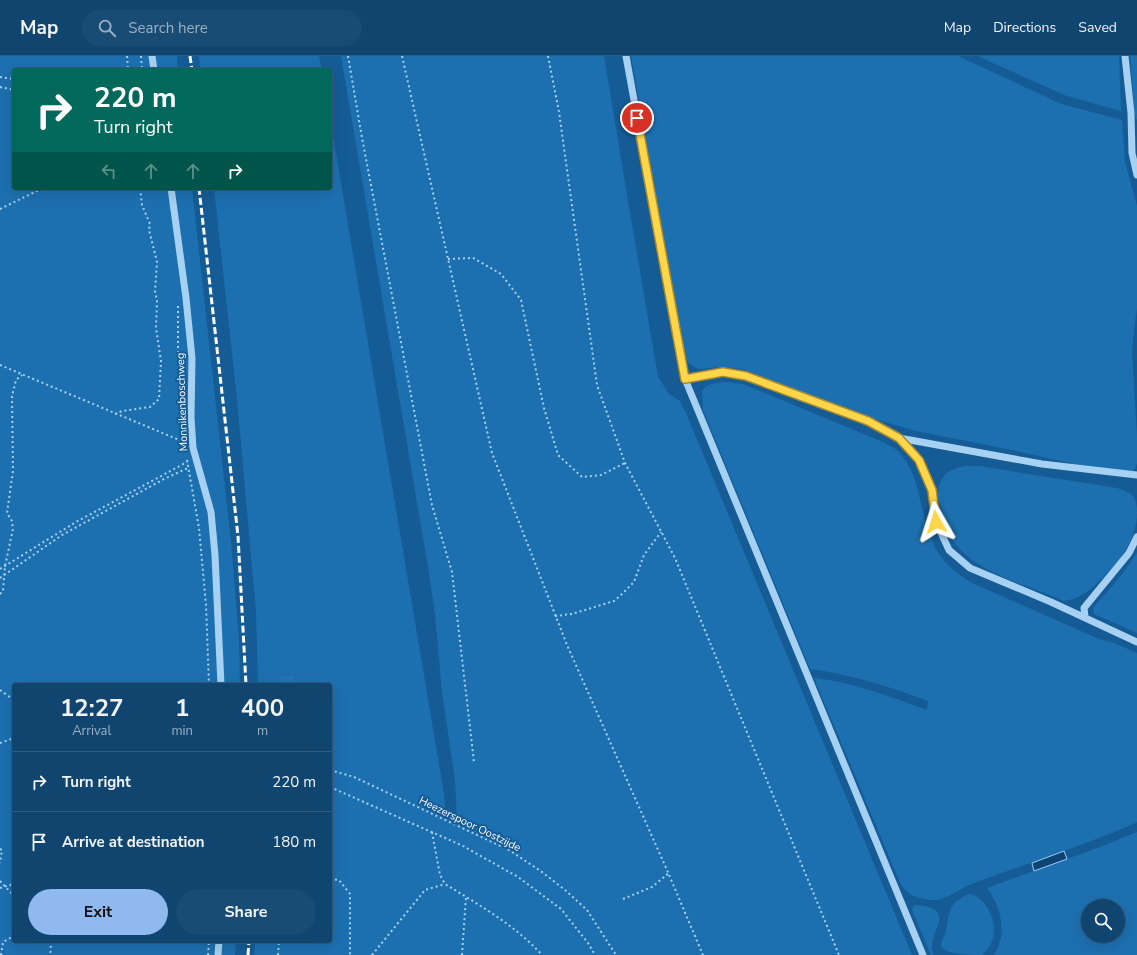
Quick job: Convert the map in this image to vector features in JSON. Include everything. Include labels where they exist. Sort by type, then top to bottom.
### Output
[{"type":"street","points":[[152,56],[154,68]]},
{"type":"street","points":[[626,56],[685,379],[923,955]]},
{"type":"street","points":[[1125,56],[1134,128],[1132,153],[1137,175]]},
{"type":"street","name":"Monnikenboschweg","points":[[170,190],[186,298],[192,358],[193,448],[212,512],[221,683]]},
{"type":"street","points":[[685,379],[723,372],[746,376],[868,421],[899,438],[1042,464],[1137,475]]},
{"type":"street","points":[[899,438],[919,460],[932,490],[936,522],[949,550],[970,568],[1051,602],[1137,642]]},
{"type":"street","points":[[1084,617],[1084,608],[1129,553],[1137,537]]},
{"type":"street","points":[[218,943],[218,955]]},
{"type":"path","points":[[127,56],[128,68]]},
{"type":"path","points":[[141,56],[142,68]]},
{"type":"path","points":[[348,56],[362,138],[432,505],[452,572],[474,762]]},
{"type":"path","points":[[402,56],[492,453],[570,652],[669,873],[703,955]]},
{"type":"path","points":[[548,56],[559,112],[597,385],[626,463],[675,558],[839,955]]},
{"type":"path","points":[[0,77],[12,79]]},
{"type":"path","points":[[0,87],[12,90]]},
{"type":"path","points":[[0,209],[39,190]]},
{"type":"path","points":[[115,414],[122,411],[150,407],[159,399],[161,361],[156,328],[156,262],[149,230],[150,224],[142,205],[140,190]]},
{"type":"path","points":[[448,259],[473,258],[501,274],[521,300],[544,408],[558,455],[582,478],[601,475],[626,463]]},
{"type":"path","points":[[0,365],[184,442]]},
{"type":"path","points":[[0,594],[3,591],[5,566],[13,529],[12,521],[7,513],[13,471],[12,396],[16,380],[22,375]]},
{"type":"path","points":[[0,569],[76,522],[187,462]]},
{"type":"path","points":[[0,578],[62,535],[164,479],[198,463]]},
{"type":"path","points":[[555,616],[572,614],[614,601],[634,582],[644,555],[662,532]]},
{"type":"path","points":[[0,690],[12,699]]},
{"type":"path","points":[[0,743],[12,739]]},
{"type":"path","name":"Heezerspoor Oostzijde","points":[[332,771],[354,777],[509,850],[542,872],[587,910],[616,955]]},
{"type":"path","points":[[332,788],[463,846],[518,877],[561,909],[588,943],[595,955]]},
{"type":"path","points":[[432,832],[440,874],[445,884],[504,921],[534,946],[542,955]]},
{"type":"path","points":[[0,849],[2,850],[0,863]]},
{"type":"path","points":[[623,898],[652,887],[669,873]]},
{"type":"path","points":[[332,879],[339,880],[350,894],[350,955]]},
{"type":"path","points":[[0,881],[12,894]]},
{"type":"path","points":[[0,888],[12,884]]},
{"type":"path","points":[[372,955],[425,890],[445,884]]},
{"type":"path","points":[[462,955],[466,897]]},
{"type":"path","points":[[1,955],[4,942],[12,937]]},
{"type":"path","points":[[50,943],[50,955]]},
{"type":"path","points":[[208,955],[210,943]]},
{"type":"path","points":[[278,955],[279,943]]},
{"type":"shaded area","points":[[0,56],[177,56],[178,68],[12,68],[12,190],[192,190],[231,542],[239,640],[240,683],[12,683],[12,943],[236,943],[235,955],[0,955]]},
{"type":"shaded area","points":[[199,56],[319,56],[322,68],[200,68]]},
{"type":"shaded area","points":[[341,56],[604,56],[658,377],[669,394],[680,401],[686,413],[912,955],[254,955],[255,943],[332,943],[332,683],[258,683],[256,611],[237,399],[214,190],[332,190],[332,130],[444,794],[446,816],[457,820],[455,780],[442,692],[435,615]]},
{"type":"shaded area","points":[[631,56],[958,56],[1061,104],[1122,120],[1125,162],[1137,206],[1137,308],[1132,353],[1137,435],[1137,463],[1135,469],[1131,472],[1111,472],[916,431],[861,415],[743,369],[720,367],[699,369],[689,363],[685,355]]},
{"type":"shaded area","points":[[978,56],[1119,56],[1121,111],[1064,95]]},
{"type":"shaded area","points":[[1130,56],[1137,56],[1137,120],[1135,117]]},
{"type":"shaded area","points":[[727,382],[743,384],[883,442],[897,450],[911,470],[919,493],[924,518],[935,548],[949,566],[974,584],[1099,639],[1114,643],[1137,653],[1137,822],[1064,851],[971,884],[941,899],[925,899],[907,892],[898,878],[814,678],[857,686],[927,710],[928,701],[870,682],[840,674],[810,669],[703,410],[702,391],[704,388],[713,384]]},
{"type":"shaded area","points":[[966,466],[979,466],[1117,488],[1125,491],[1133,496],[1137,507],[1134,532],[1122,556],[1110,571],[1080,596],[1064,601],[1017,583],[1000,576],[971,559],[958,547],[949,534],[938,499],[938,490],[942,480],[951,470]]},
{"type":"shaded area","points":[[1137,553],[1137,633],[1094,614],[1093,608],[1120,577]]},
{"type":"shaded area","points":[[1137,832],[1137,955],[994,955],[1001,938],[1002,930],[999,912],[992,895],[987,888]]},
{"type":"shaded area","points":[[1064,851],[1067,859],[1034,871],[1032,863]]},
{"type":"shaded area","points":[[970,894],[978,897],[983,902],[993,919],[993,938],[991,944],[982,955],[953,953],[941,946],[951,908],[958,900]]},
{"type":"shaded area","points":[[914,905],[929,907],[937,911],[939,917],[932,948],[934,955],[931,955],[912,910]]},
{"type":"building","points":[[281,676],[294,676],[294,683],[281,683]]},
{"type":"railway","points":[[190,56],[192,68]]},
{"type":"railway","points":[[199,190],[238,536],[246,683]]},
{"type":"railway","points":[[248,955],[249,943]]},
{"type":"route","points":[[637,118],[685,379],[723,372],[746,376],[868,421],[899,438],[919,460],[932,490],[936,522]]}]
